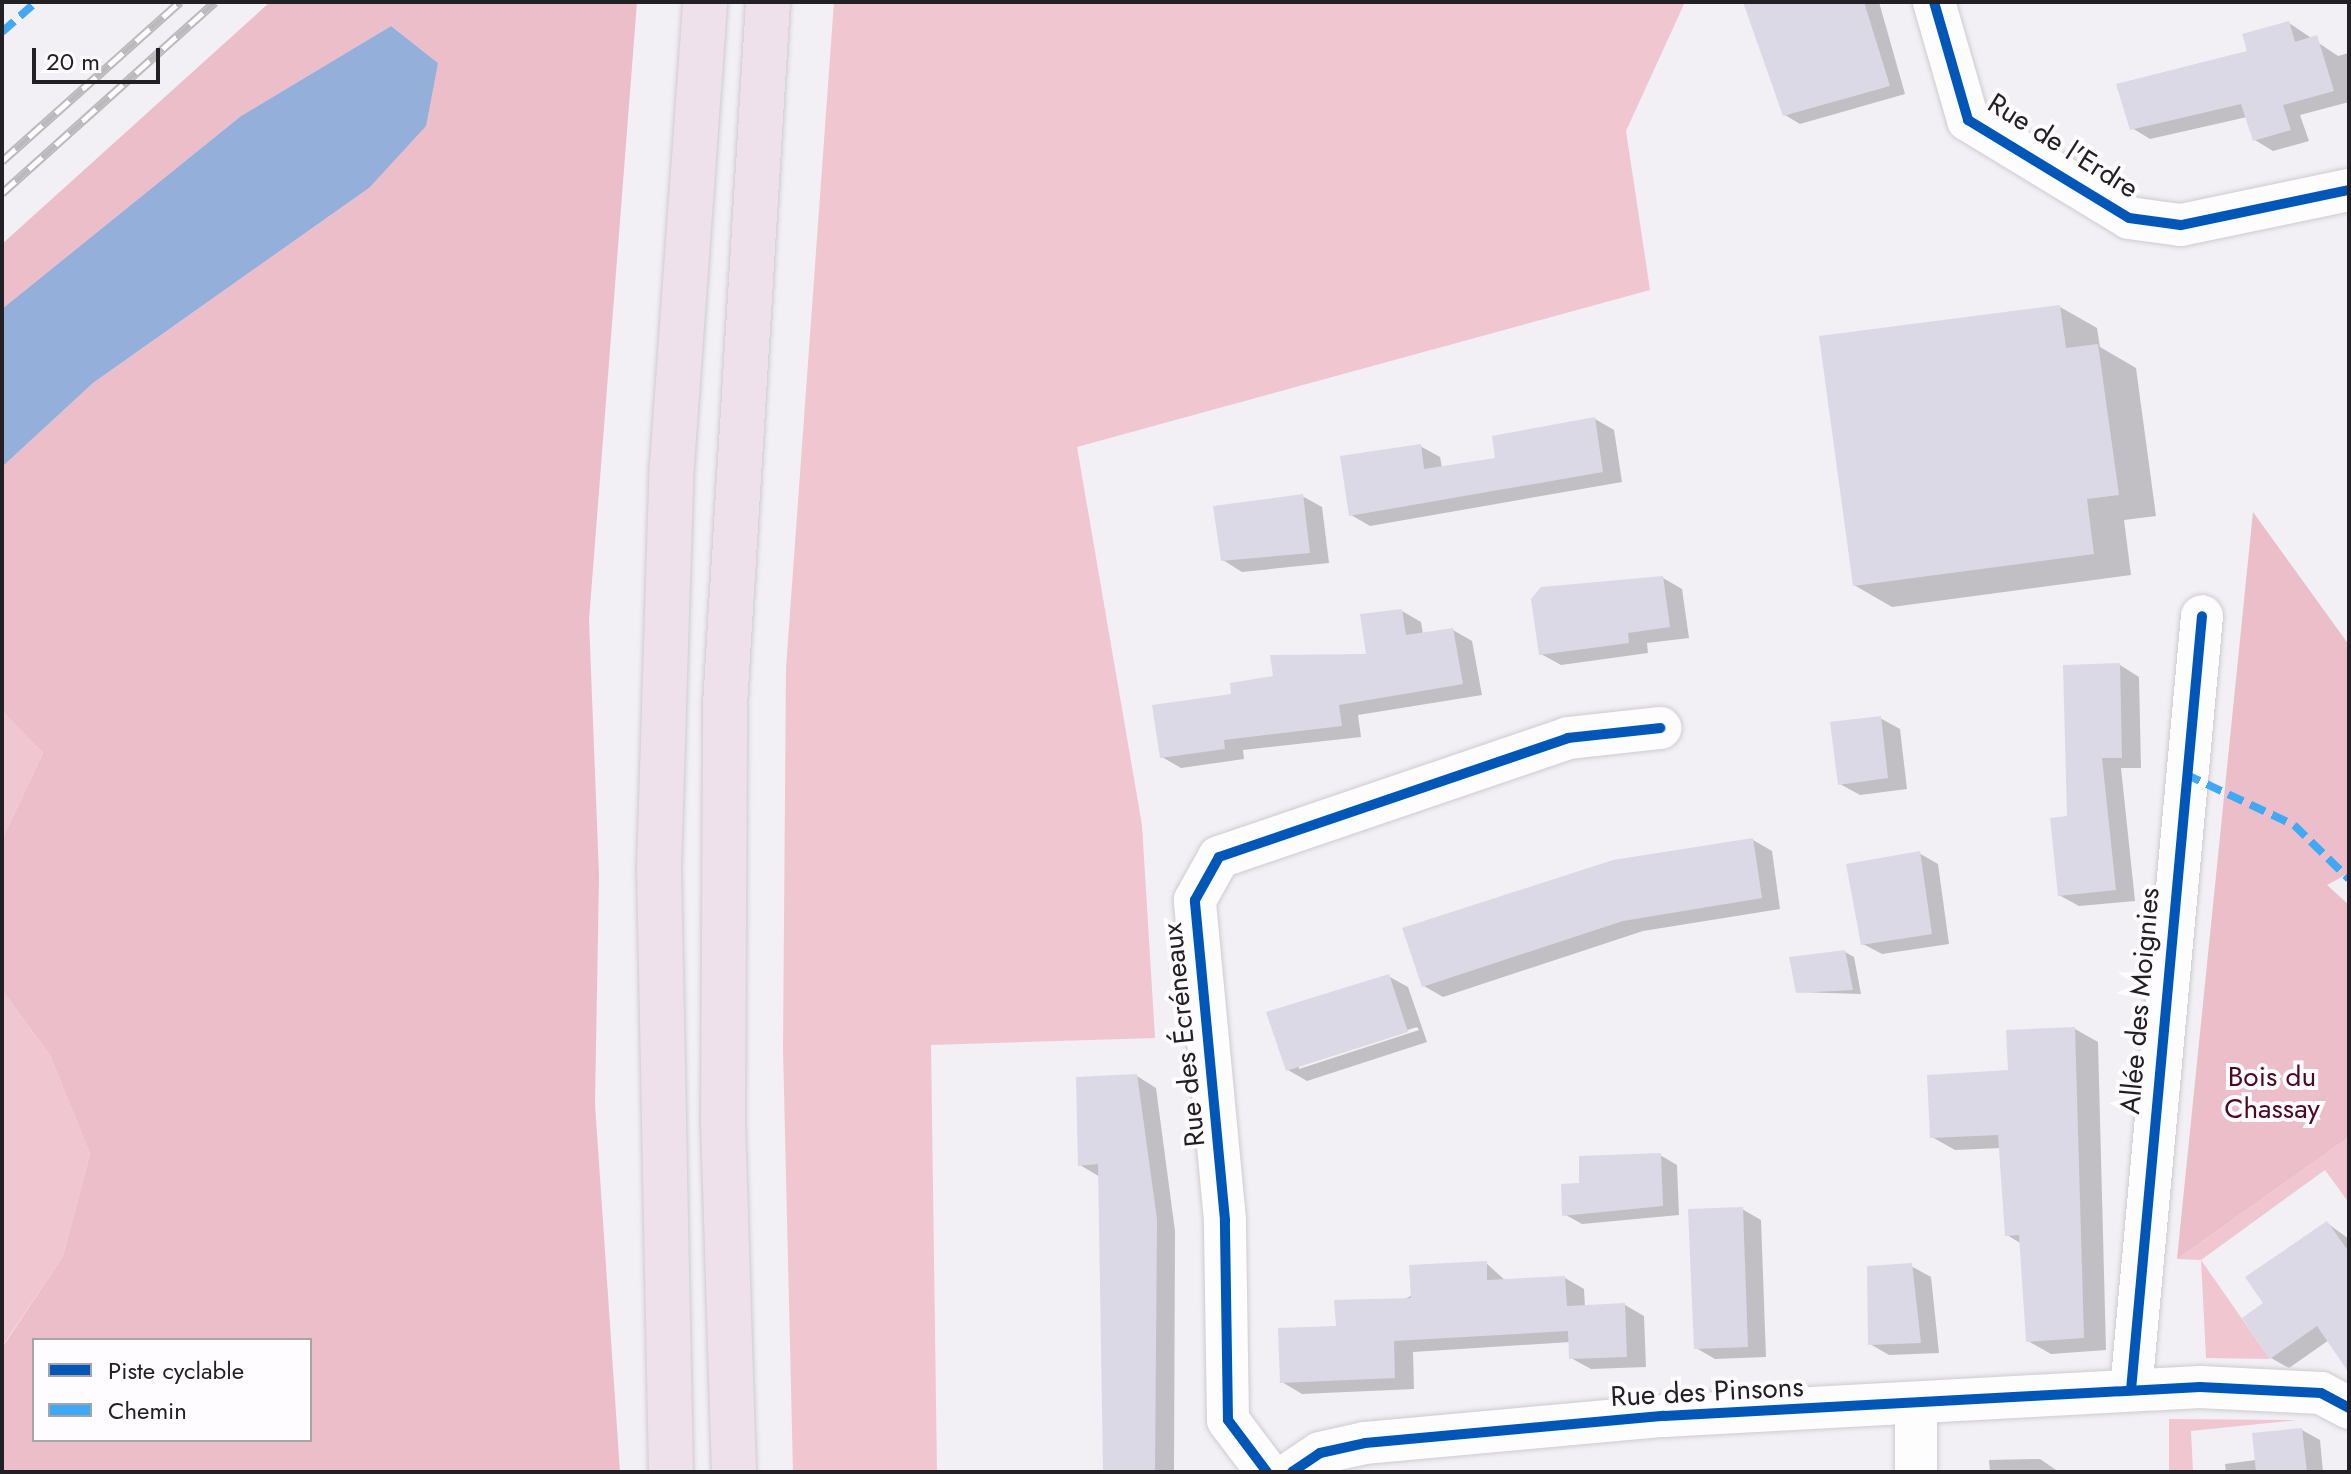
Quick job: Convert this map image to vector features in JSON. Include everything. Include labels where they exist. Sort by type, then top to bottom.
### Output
[{"type":"highway","points":[[671,1472],[660,853],[673,450],[705,2]]},
{"type":"highway","points":[[734,1472],[723,1105],[725,705],[768,2]]},
{"type":"street","name":"Rue de l'Erdre","points":[[1934,2],[1968,120],[2129,218],[2181,225],[2349,190]]},
{"type":"street","name":"Allée des Moignies","points":[[2131,1390],[2202,616]]},
{"type":"street","name":"Rue des Écréneaux","points":[[1267,1472],[1228,1420],[1225,1220],[1195,900],[1219,857],[1568,738],[1660,728]]},
{"type":"street","name":"Rue des Pinsons","points":[[1292,1472],[1320,1453],[1365,1443],[1664,1416],[1916,1406],[2131,1390],[2321,1393],[2349,1408]]},
{"type":"street","points":[[1916,1406],[1916,1472]]},
{"type":"shaded area","points":[[834,2],[1685,2],[1626,131],[1650,290],[1077,447],[1142,825],[1155,1038],[931,1045],[937,1472],[793,1472],[783,1049],[786,668]]},
{"type":"shaded area","points":[[2,711],[43,753],[2,840]]},
{"type":"shaded area","points":[[2,990],[50,1055],[90,1154],[63,1256],[2,1347]]},
{"type":"shaded area","points":[[2349,1137],[2349,1203],[2325,1170],[2201,1260],[2177,1259]]},
{"type":"shaded area","points":[[2201,1260],[2270,1359],[2206,1358]]},
{"type":"shaded area","points":[[2169,1419],[2297,1420],[2191,1431],[2193,1472],[2169,1472]]},
{"type":"green space","points":[[270,2],[637,2],[589,620],[599,875],[595,1104],[620,1472],[2,1472],[2,1348],[63,1256],[90,1154],[50,1055],[2,990],[2,840],[43,753],[2,711],[2,467],[93,383],[369,188],[438,63],[391,26],[241,116],[2,309],[2,244]]},
{"type":"green space","name":"Bois du Chassay","points":[[2253,512],[2349,645],[2349,873],[2327,885],[2349,905],[2349,1137],[2177,1259]]},
{"type":"water","points":[[391,26],[438,63],[426,126],[369,188],[93,383],[2,467],[2,309],[241,116]]},
{"type":"building","points":[[1743,2],[1864,2],[1890,86],[1783,116]]},
{"type":"building","points":[[2289,21],[2295,42],[2317,35],[2334,91],[2283,105],[2291,130],[2253,141],[2241,104],[2130,130],[2116,84],[2247,51],[2242,34]]},
{"type":"building","points":[[2060,305],[2066,348],[2098,344],[2119,495],[2087,499],[2094,554],[1853,586],[1819,336]]},
{"type":"building","points":[[1595,417],[1603,472],[1349,516],[1340,456],[1421,444],[1424,469],[1495,458],[1492,436]]},
{"type":"building","points":[[1303,494],[1310,553],[1221,561],[1213,506]]},
{"type":"building","points":[[1663,576],[1670,627],[1628,633],[1629,643],[1539,655],[1531,599],[1541,587]]},
{"type":"building","points":[[1402,609],[1406,635],[1453,628],[1463,684],[1339,705],[1342,726],[1224,740],[1225,749],[1160,758],[1152,705],[1231,694],[1230,683],[1273,676],[1270,655],[1366,654],[1360,614]]},
{"type":"building","points":[[2120,663],[2122,758],[2102,758],[2116,890],[2058,896],[2050,818],[2067,816],[2063,665]]},
{"type":"building","points":[[1881,716],[1888,778],[1838,785],[1830,722]]},
{"type":"building","points":[[1753,838],[1762,898],[1623,921],[1422,987],[1402,928],[1613,860]]},
{"type":"building","points":[[1920,851],[1932,934],[1861,945],[1846,864]]},
{"type":"building","points":[[1845,950],[1853,990],[1796,993],[1789,957]]},
{"type":"building","points":[[1389,974],[1408,1032],[1286,1071],[1266,1012]]},
{"type":"building","points":[[2075,1027],[2084,1338],[2026,1342],[2019,1235],[2005,1236],[1998,1135],[1930,1138],[1927,1075],[2008,1070],[2006,1030]]},
{"type":"building","points":[[1137,1074],[1157,1219],[1155,1472],[1103,1472],[1098,1164],[1078,1166],[1076,1077]]},
{"type":"building","points":[[1661,1153],[1663,1206],[1562,1216],[1561,1184],[1579,1183],[1579,1156]]},
{"type":"building","points":[[1743,1207],[1748,1347],[1694,1349],[1688,1209]]},
{"type":"building","points":[[2327,1221],[2349,1252],[2349,1373],[2317,1326],[2270,1359],[2242,1318],[2263,1303],[2245,1277]]},
{"type":"building","points":[[1487,1261],[1487,1280],[1565,1276],[1567,1306],[1625,1303],[1627,1357],[1569,1359],[1568,1331],[1394,1341],[1395,1378],[1280,1383],[1278,1328],[1336,1326],[1334,1300],[1411,1298],[1409,1265]]},
{"type":"building","points":[[1912,1263],[1921,1343],[1868,1345],[1867,1266]]},
{"type":"building","points":[[2302,1428],[2307,1472],[2256,1472],[2252,1433]]},
{"type":"railway","points":[[2,161],[180,2]]},
{"type":"railway","points":[[2,193],[215,2]]},
{"type":"marked path","points":[[2,32],[36,2]]},
{"type":"marked path","points":[[2185,774],[2294,825],[2349,879]]},
{"type":"cycle path","points":[[1934,2],[1968,120],[2129,218],[2181,225],[2349,190]]},
{"type":"cycle path","points":[[2131,1390],[2202,616]]},
{"type":"cycle path","points":[[1267,1472],[1228,1420],[1225,1220],[1195,900],[1219,857],[1568,738],[1660,728]]},
{"type":"cycle path","points":[[1292,1472],[1320,1453],[1365,1443],[1664,1416],[2200,1387],[2321,1393],[2349,1408]]}]
